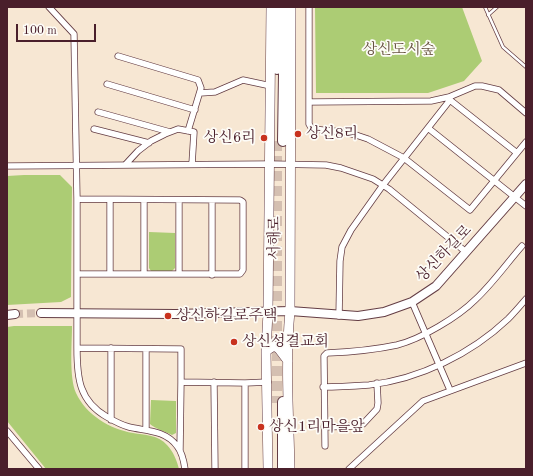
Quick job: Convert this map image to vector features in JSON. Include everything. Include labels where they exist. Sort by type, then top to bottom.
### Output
[{"type":"highway","name":"서해로","points":[[277,7],[280,140]]},
{"type":"highway","name":"서해로","points":[[280,140],[285,7]]},
{"type":"highway","points":[[277,469],[280,403],[283,469]]},
{"type":"main road","name":"서해로","points":[[271,7],[271,86],[280,140],[290,164],[290,311],[288,332],[290,469]]},
{"type":"main road","name":"서해로","points":[[268,469],[268,382],[266,351],[270,164],[280,140],[291,7]]},
{"type":"main road","points":[[266,351],[274,346],[279,349],[288,361]]},
{"type":"street","points":[[48,7],[74,34],[77,165],[76,313],[78,375],[83,394],[95,409],[111,420],[129,427],[146,429],[163,435],[177,446],[185,469]]},
{"type":"street","points":[[309,7],[309,124],[312,129],[356,134],[404,158],[470,210],[526,142]]},
{"type":"street","points":[[118,56],[198,80],[201,88],[188,131]]},
{"type":"street","points":[[200,93],[215,92],[243,80],[271,86]]},
{"type":"street","points":[[108,84],[194,110]]},
{"type":"street","points":[[310,102],[431,101],[450,98],[475,86],[482,86],[499,90],[526,113]]},
{"type":"street","points":[[339,316],[340,261],[342,248],[350,230],[450,98]]},
{"type":"street","points":[[450,98],[517,153]]},
{"type":"street","points":[[98,112],[170,132]]},
{"type":"street","points":[[428,128],[526,206]]},
{"type":"street","points":[[94,129],[148,143]]},
{"type":"street","points":[[125,165],[148,143],[178,129],[194,132],[192,164]]},
{"type":"street","points":[[7,166],[192,164],[326,165],[341,168],[373,179],[383,185],[466,252]]},
{"type":"street","name":"상신하길로","points":[[41,313],[176,314],[290,311],[339,316],[358,316],[384,312],[412,302],[436,286],[526,184]]},
{"type":"street","points":[[77,199],[241,200],[243,203],[242,273],[238,275],[77,274]]},
{"type":"street","points":[[110,200],[110,274]]},
{"type":"street","points":[[144,200],[144,274]]},
{"type":"street","points":[[179,200],[179,274]]},
{"type":"street","points":[[212,200],[212,275]]},
{"type":"street","points":[[325,446],[323,387],[324,356],[327,354],[398,345],[426,333],[460,312],[476,299],[522,246]]},
{"type":"street","points":[[323,387],[377,383],[429,370],[471,348],[493,332],[508,319],[526,299]]},
{"type":"street","points":[[412,302],[450,390]]},
{"type":"street","points":[[77,348],[181,349],[180,452]]},
{"type":"street","points":[[111,348],[111,420]]},
{"type":"street","points":[[146,349],[146,429]]},
{"type":"street","points":[[349,469],[423,401],[526,363]]},
{"type":"street","points":[[181,382],[268,382]]},
{"type":"street","points":[[214,382],[215,469]]},
{"type":"street","points":[[245,383],[245,469]]},
{"type":"street","points":[[324,427],[358,426],[363,424],[377,409],[377,383]]},
{"type":"street","points":[[7,431],[39,469]]},
{"type":"lane","points":[[485,7],[503,47],[526,67]]},
{"type":"lane","points":[[488,15],[497,7]]},
{"type":"green space","name":"상신도시숲","points":[[315,7],[462,7],[482,61],[464,81],[428,93],[316,93]]},
{"type":"green space","points":[[60,175],[72,187],[71,297],[61,302],[7,305],[7,176]]},
{"type":"green space","points":[[149,232],[175,233],[175,268],[172,271],[151,271],[149,268]]},
{"type":"green space","points":[[72,326],[72,378],[80,401],[92,414],[107,424],[124,431],[160,439],[173,453],[179,469],[46,469],[7,421],[7,327]]},
{"type":"green space","points":[[151,400],[176,401],[176,433],[172,435],[150,424]]},
{"type":"tunnel","points":[[277,141],[277,403]]},
{"type":"tunnel","points":[[15,314],[41,313]]},
{"type":"place","name":"상신8리","points":[[298,134]]},
{"type":"place","name":"상신6리","points":[[264,138]]},
{"type":"place","name":"상신하길로주택","points":[[168,316]]},
{"type":"place","name":"상신성결교회","points":[[234,342]]},
{"type":"place","name":"상신1리마을앞","points":[[261,427]]}]
